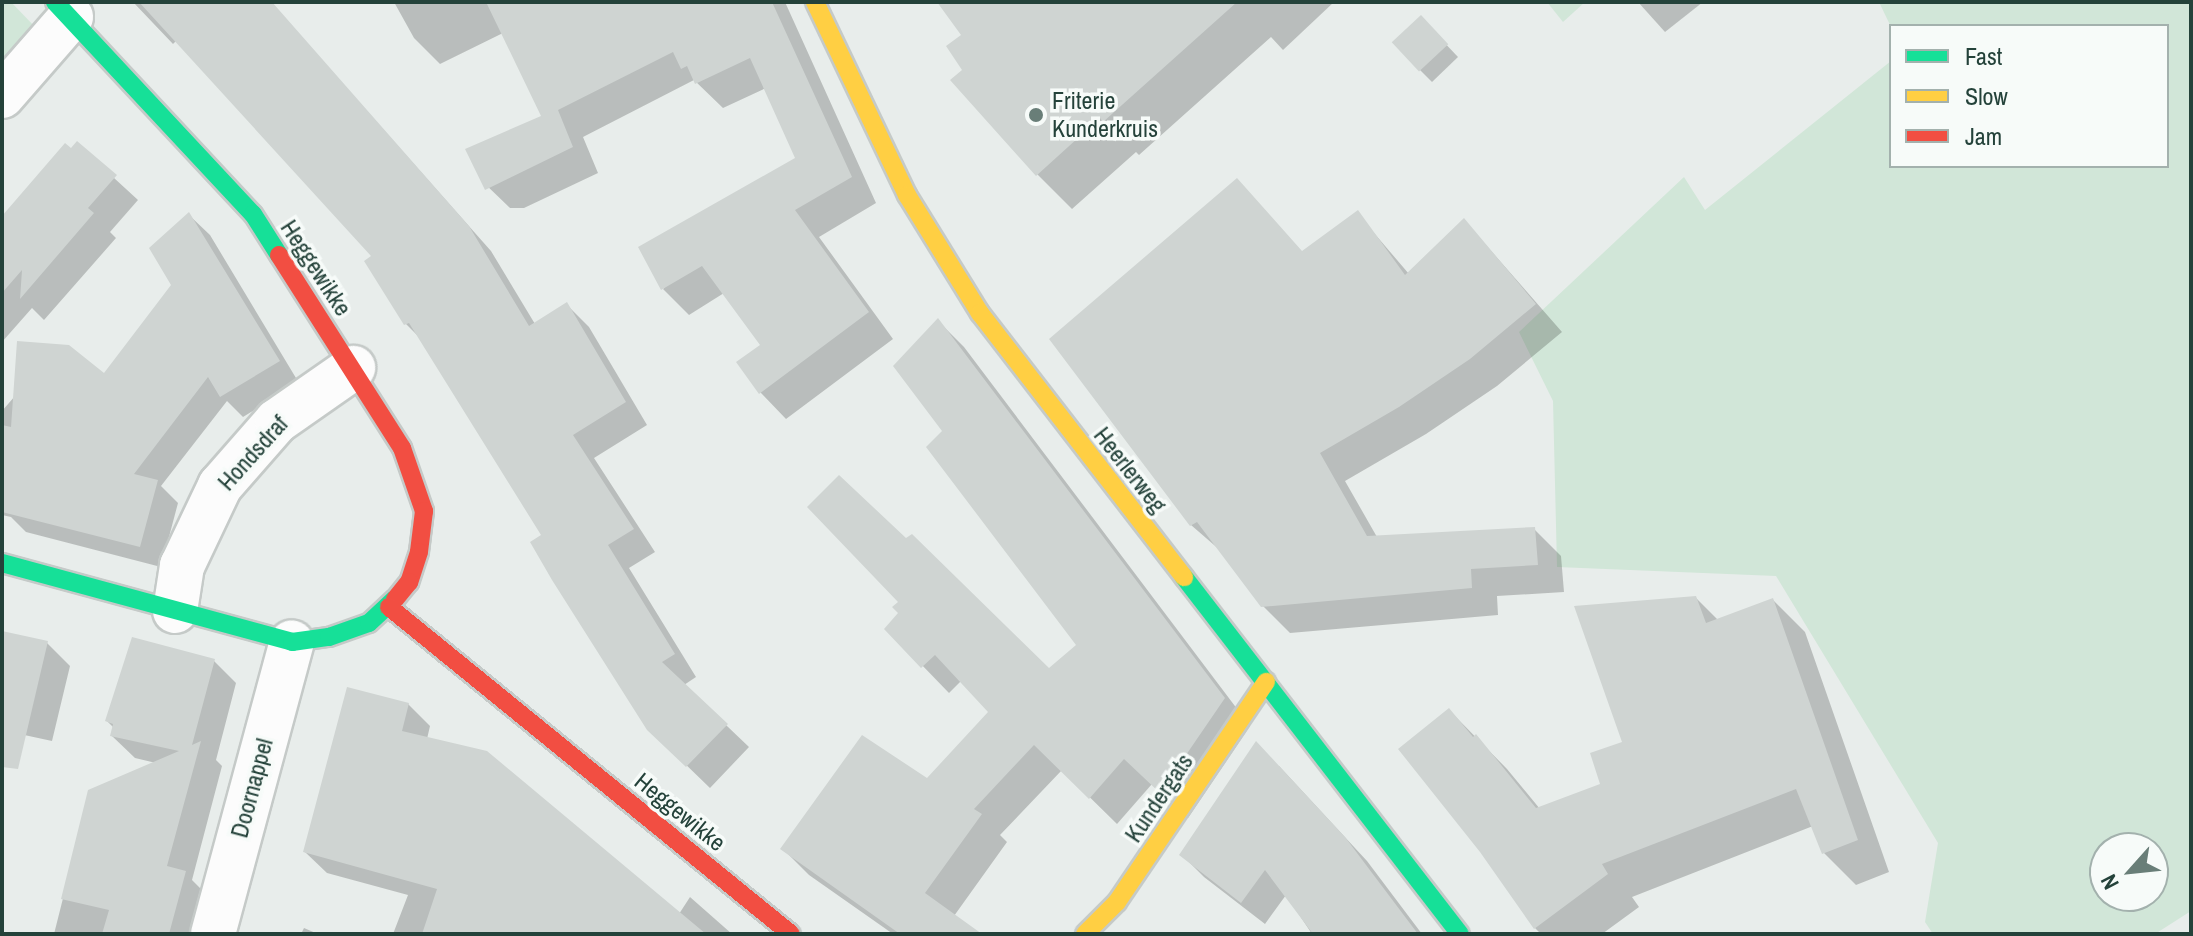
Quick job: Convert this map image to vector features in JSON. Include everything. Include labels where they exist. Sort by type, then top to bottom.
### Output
[{"type":"street","name":"Heerlerweg","points":[[815,2],[907,195],[956,277],[1012,359],[1460,934]]},
{"type":"street","points":[[2,96],[63,10]]},
{"type":"street","name":"Heggewikke","points":[[2,563],[292,642],[329,637],[369,623],[389,607],[409,582],[419,552],[424,511],[402,448],[253,214],[63,10]]},
{"type":"street","name":"Hondsdraf","points":[[175,611],[182,566],[220,486],[277,421],[353,368]]},
{"type":"street","name":"Heggewikke","points":[[389,607],[791,934]]},
{"type":"street","name":"Doornappel","points":[[213,934],[292,642]]},
{"type":"street","name":"Kundergats","points":[[1085,934],[1117,902],[1266,682]]},
{"type":"green space","points":[[2,2],[11,2],[37,29],[2,69]]},
{"type":"green space","points":[[1547,2],[1585,2],[1563,22]]},
{"type":"green space","points":[[1879,2],[2191,2],[2191,911],[2155,934],[1933,934],[1925,922],[1938,843],[1776,576],[1557,567],[1553,401],[1519,332],[1684,177],[1705,210],[1889,63],[1889,168],[2169,168],[2169,24],[1890,24]]},
{"type":"building","points":[[139,2],[272,2],[469,226],[529,326],[567,302],[626,402],[573,435],[634,529],[608,545],[675,654],[662,662],[728,724],[686,767],[647,730],[552,580],[530,542],[541,535],[409,323],[404,325],[364,261],[371,256]]},
{"type":"building","points":[[486,2],[772,2],[852,177],[795,210],[869,312],[759,394],[736,362],[760,345],[702,266],[661,290],[638,247],[795,158],[750,58],[695,84],[687,66],[681,69],[673,52],[558,110],[573,147],[485,190],[465,149],[541,116]]},
{"type":"building","points":[[937,2],[1237,2],[1103,122],[1100,118],[1036,176],[950,80],[962,70],[946,46],[961,35]]},
{"type":"building","points":[[1421,15],[1448,44],[1419,72],[1392,42]]},
{"type":"building","points":[[77,141],[117,175],[88,208],[94,213],[20,299],[22,270],[2,293],[2,216],[65,143],[71,148]]},
{"type":"building","points":[[1237,178],[1302,251],[1358,210],[1405,275],[1464,218],[1536,304],[1470,359],[1399,407],[1320,453],[1367,536],[1535,527],[1538,565],[1471,569],[1472,588],[1261,607],[1197,522],[1190,526],[1049,339]]},
{"type":"building","points":[[189,212],[280,361],[220,397],[208,377],[134,474],[158,480],[140,547],[2,512],[2,425],[11,427],[17,341],[69,345],[104,373],[171,285],[149,248]]},
{"type":"building","points":[[938,318],[1225,698],[1160,793],[1124,759],[1089,799],[1034,745],[974,809],[982,814],[925,893],[982,934],[900,934],[780,849],[862,735],[927,778],[988,712],[935,655],[921,668],[884,629],[898,613],[892,607],[898,602],[807,507],[839,475],[906,538],[912,534],[1049,668],[1076,645],[926,447],[942,431],[893,366]]},
{"type":"building","points":[[1696,596],[1706,623],[1773,598],[1858,840],[1822,854],[1796,789],[1602,864],[1608,874],[1534,929],[1480,852],[1398,749],[1449,708],[1473,737],[1476,734],[1536,808],[1600,784],[1590,753],[1622,742],[1574,606]]},
{"type":"building","points":[[2,631],[48,641],[18,769],[2,767]]},
{"type":"building","points":[[132,637],[215,659],[192,745],[201,741],[167,866],[186,871],[169,934],[102,934],[109,910],[61,899],[88,790],[179,751],[110,736],[113,724],[105,721]]},
{"type":"building","points":[[347,687],[409,703],[402,731],[487,751],[706,934],[422,934],[437,889],[303,852]]},
{"type":"building","points":[[1256,741],[1345,837],[1418,934],[1313,934],[1265,870],[1241,903],[1179,855]]},
{"type":"traffic: fast","points":[[55,2],[253,214],[279,255]]},
{"type":"traffic: fast","points":[[2,563],[292,642],[329,637],[369,623],[395,599]]},
{"type":"traffic: fast","points":[[1184,577],[1460,934]]},
{"type":"traffic: slow","points":[[815,2],[907,195],[980,313],[1184,577]]},
{"type":"traffic: slow","points":[[1085,934],[1117,902],[1266,682]]},
{"type":"traffic: jam","points":[[279,255],[402,448],[424,511],[419,552],[409,582],[395,599]]},
{"type":"traffic: jam","points":[[389,607],[791,934]]},
{"type":"place","name":"Friterie Kunderkruis","points":[[1036,115]]}]
